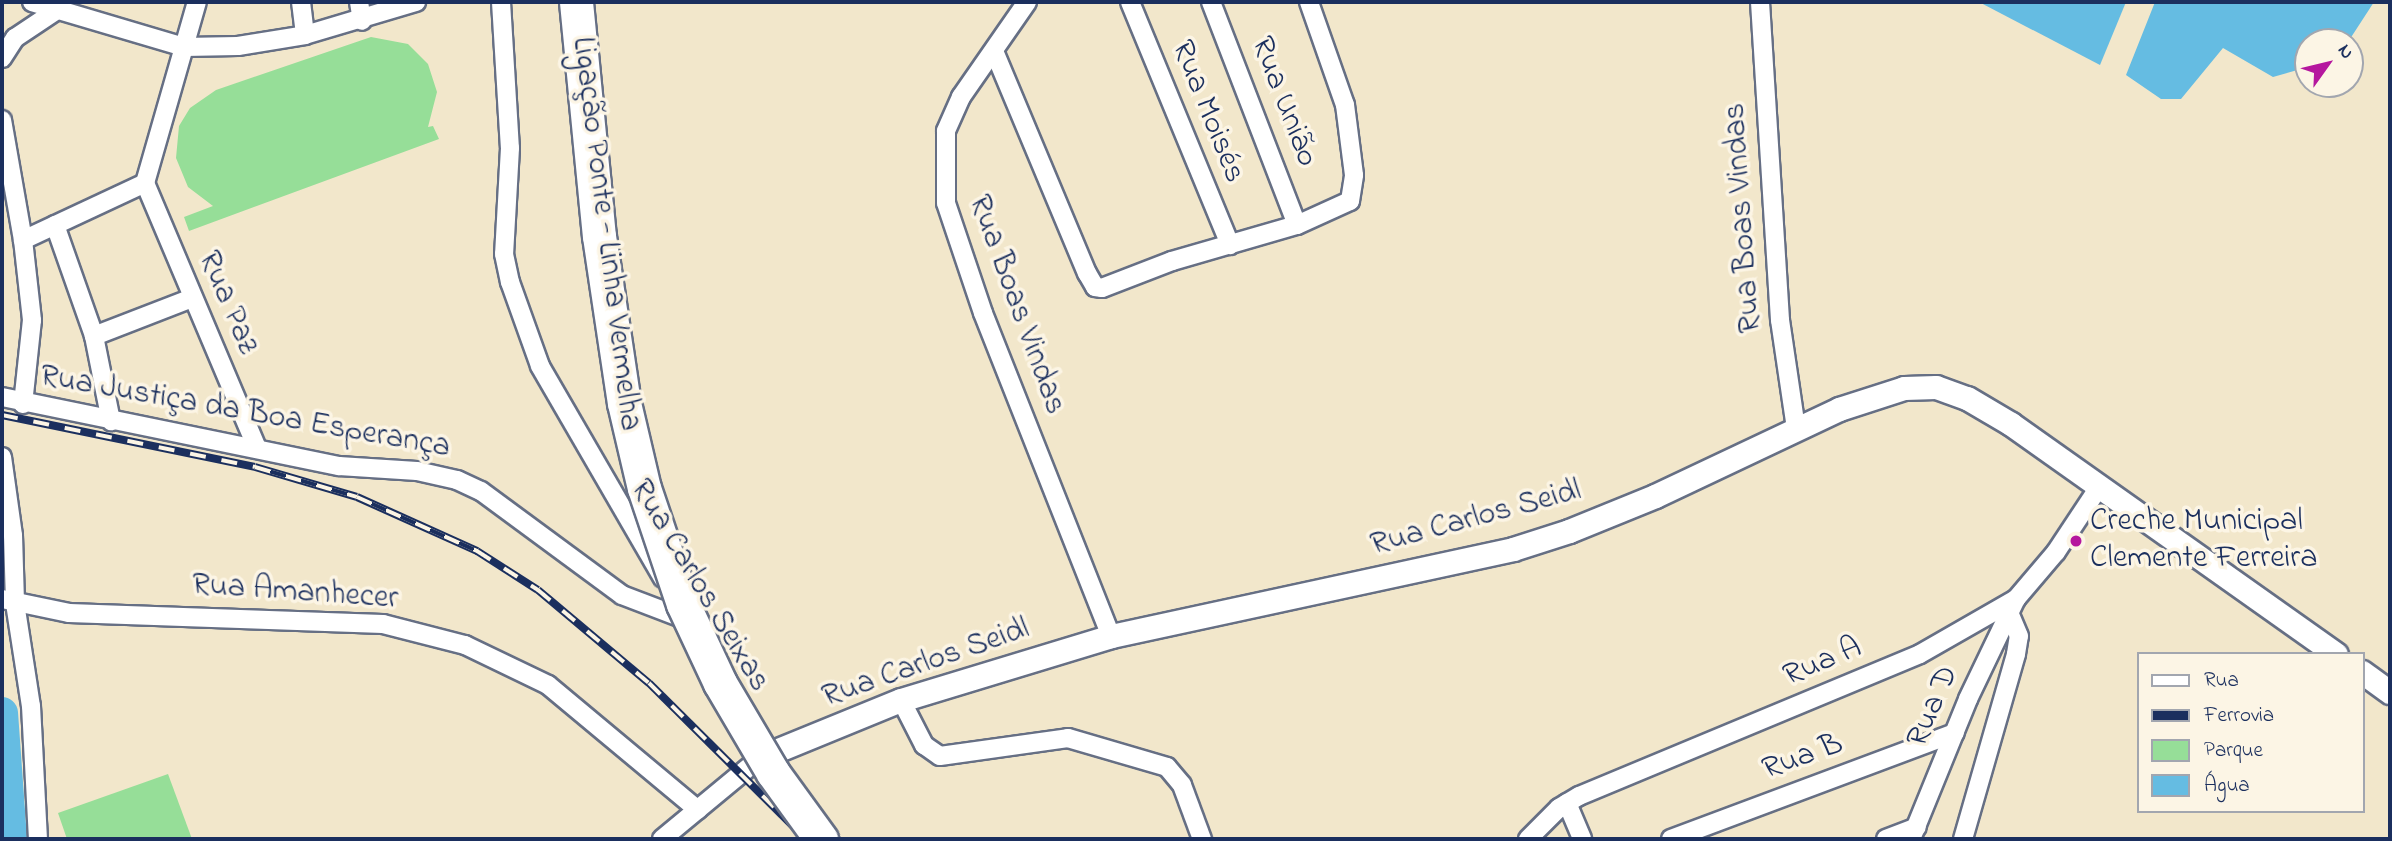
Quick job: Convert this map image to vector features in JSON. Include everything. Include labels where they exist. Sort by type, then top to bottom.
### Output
[{"type":"highway","name":"Ligação Ponte - Linha Vermelha","points":[[576,2],[618,369],[646,497],[680,595],[720,683],[773,773],[821,839]]},
{"type":"street","points":[[32,2],[184,47],[238,46],[305,35],[362,21],[416,2]]},
{"type":"street","points":[[23,240],[145,183],[197,2]]},
{"type":"street","points":[[301,2],[305,35]]},
{"type":"street","points":[[359,2],[362,21]]},
{"type":"street","name":"Rua Carlos Seixas","points":[[501,2],[510,148],[504,254],[510,282],[540,366],[601,479],[725,677],[761,757],[831,839]]},
{"type":"street","name":"Rua Boas Vindas","points":[[1027,2],[961,97],[946,131],[946,203],[982,313],[1111,636]]},
{"type":"street","name":"Rua Moisés","points":[[1130,2],[1230,245]]},
{"type":"street","name":"Rua União","points":[[1211,2],[1297,225]]},
{"type":"street","points":[[993,51],[1093,285],[1111,286],[1172,261],[1297,225],[1347,204],[1353,192],[1350,135],[1334,66],[1309,2]]},
{"type":"street","name":"Rua Boas Vindas","points":[[1760,2],[1780,320],[1796,428]]},
{"type":"street","points":[[2,58],[15,38],[57,10]]},
{"type":"street","points":[[2,120],[23,240],[32,320],[23,404]]},
{"type":"street","name":"Rua Paz","points":[[145,183],[256,446]]},
{"type":"street","points":[[55,225],[94,336],[111,421]]},
{"type":"street","points":[[94,336],[192,298]]},
{"type":"street","name":"Rua Carlos Seidl","points":[[662,839],[761,757],[901,700],[1111,636],[1513,549],[1600,521],[1796,428],[1876,394],[1936,387],[1967,398],[2011,424],[2333,652]]},
{"type":"street","name":"Rua Justiça da Boa Esperança","points":[[2,397],[23,404],[111,421],[256,446],[339,466],[417,471],[457,480],[481,491],[622,595],[690,621]]},
{"type":"street","points":[[2,457],[13,535],[7,600],[32,717],[38,839]]},
{"type":"street","name":"Rua A","points":[[1528,839],[1567,803],[1920,654],[2012,606],[2056,552],[2099,487]]},
{"type":"street","name":"Rua Amanhecer","points":[[7,600],[69,612],[383,624],[465,645],[548,685],[698,810]]},
{"type":"street","points":[[1963,839],[2016,654],[2019,636],[2012,606]]},
{"type":"street","name":"Rua D","points":[[1914,833],[2012,606]]},
{"type":"street","points":[[2364,673],[2390,692]]},
{"type":"street","points":[[901,700],[924,745],[940,756],[1068,738],[1167,767],[1182,785],[1202,839]]},
{"type":"street","name":"Rua B","points":[[1671,839],[1955,733]]},
{"type":"street","points":[[1567,803],[1583,839]]},
{"type":"street","points":[[1886,839],[1914,833]]},
{"type":"green space","points":[[371,37],[408,44],[428,64],[437,92],[428,127],[433,126],[439,139],[189,231],[184,217],[213,206],[188,187],[176,158],[179,126],[190,108],[216,90]]},
{"type":"green space","points":[[168,774],[192,839],[67,839],[58,813]]},
{"type":"water","points":[[1979,2],[2126,2],[2100,65]]},
{"type":"water","points":[[2155,2],[2374,2],[2357,28],[2294,28],[2294,71],[2273,77],[2223,48],[2181,99],[2161,99],[2126,75]]},
{"type":"waterway","points":[[2,713],[11,839]]},
{"type":"railway","points":[[2,415],[255,467],[357,497],[477,551],[538,590],[649,683],[806,839]]},
{"type":"place","name":"Creche Municipal Clemente Ferreira","points":[[2076,541]]}]
